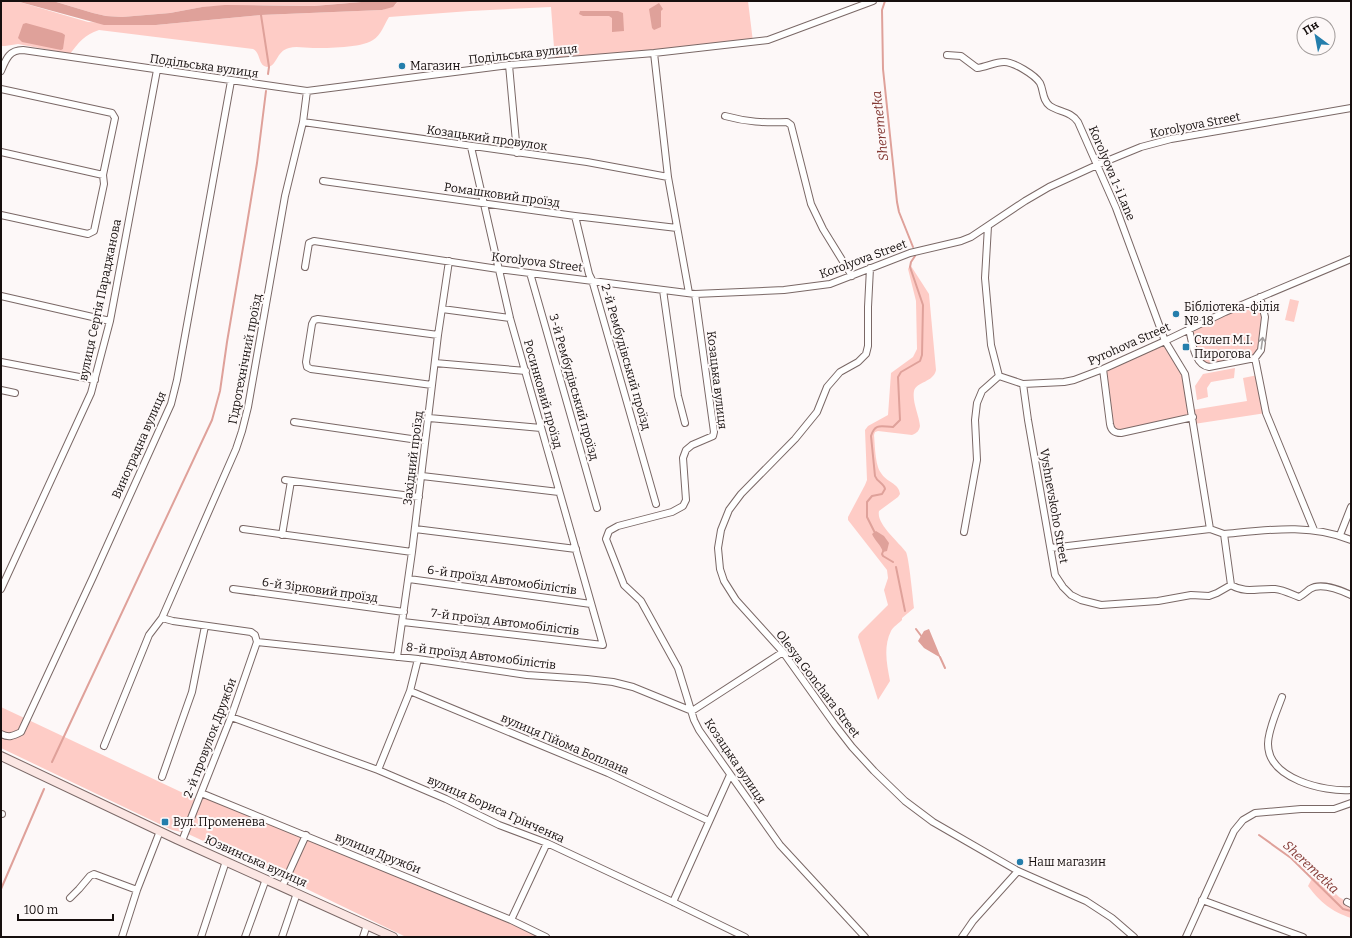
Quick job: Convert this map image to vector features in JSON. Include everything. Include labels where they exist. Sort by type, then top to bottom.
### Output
[{"type":"main road","name":"Юзвинська вулиця","points":[[1,756],[160,831],[393,937]]},
{"type":"street","name":"Подільська вулиця","points":[[1,71],[6,58],[14,52],[23,50],[307,91],[509,65],[654,53],[768,40],[873,1]]},
{"type":"street","name":"Козацька вулиця","points":[[654,53],[668,177],[677,228],[692,293],[714,432],[713,436],[692,445],[686,450],[683,458],[686,500],[683,506],[672,512],[618,526],[609,531],[606,539],[624,585],[637,596],[643,604],[676,663],[699,730],[786,853],[865,937]]},
{"type":"street","name":"Korolyova 1-i Lane","points":[[947,55],[962,56],[977,68],[1006,62],[1013,64],[1031,74],[1040,84],[1044,97],[1050,106],[1072,116],[1076,120],[1098,165],[1116,208],[1165,341],[1185,374],[1210,529]]},
{"type":"street","points":[[509,65],[517,153]]},
{"type":"street","name":"вулиця Сергія Параджанова","points":[[1,589],[91,393],[95,380],[110,321],[157,70]]},
{"type":"street","name":"Виноградна вулиця","points":[[1,734],[7,737],[21,732],[171,404],[177,380],[231,80]]},
{"type":"street","points":[[1,89],[114,114],[115,118],[103,176],[104,184],[94,231],[88,234],[1,215]]},
{"type":"street","name":"Гідротехнічний проїзд","points":[[104,746],[150,635],[162,618],[231,463],[242,431],[248,407],[285,196],[303,122],[307,91]]},
{"type":"street","name":"Korolyova Street","points":[[305,267],[310,244],[314,241],[498,269],[692,293],[806,288],[837,282],[910,252],[961,241],[971,237],[1041,191],[1141,147],[1157,142],[1351,108]]},
{"type":"street","points":[[725,116],[746,122],[787,122],[791,125],[811,204],[822,229],[852,276]]},
{"type":"street","name":"Козацький провулок","points":[[303,122],[470,147],[588,162],[668,177]]},
{"type":"street","name":"Росинковий проїзд","points":[[470,147],[510,318],[604,645]]},
{"type":"street","points":[[1,152],[103,176]]},
{"type":"street","name":"Ромашковий проїзд","points":[[323,181],[574,216],[677,228]]},
{"type":"street","name":"2-й Рембудівський проїзд","points":[[574,216],[589,274],[592,280],[656,504]]},
{"type":"street","points":[[964,532],[978,460],[975,420],[977,403],[982,391],[999,376],[990,338],[984,278],[988,226]]},
{"type":"street","name":"Pyrohova Street","points":[[999,376],[1023,384],[1067,381],[1103,369],[1260,297],[1351,259]]},
{"type":"street","name":"Західний проїзд","points":[[397,657],[409,579],[438,335],[449,261]]},
{"type":"street","name":"Olesya Gonchara Street","points":[[870,268],[868,346],[866,354],[858,362],[840,372],[828,387],[817,412],[795,439],[756,478],[735,502],[725,519],[720,534],[718,560],[722,576],[726,586],[742,607],[783,652],[852,747],[905,801],[933,822],[1018,871],[1086,902],[1112,918],[1134,937]]},
{"type":"street","name":"3-й Рембудівський проїзд","points":[[530,273],[597,508]]},
{"type":"street","points":[[663,290],[678,396],[685,423]]},
{"type":"street","points":[[1,296],[110,321]]},
{"type":"street","points":[[1189,329],[1197,357],[1200,363],[1205,366],[1209,367],[1255,358],[1261,350],[1265,317],[1260,297]]},
{"type":"street","points":[[442,309],[510,318]]},
{"type":"street","points":[[432,385],[312,369],[307,367],[306,362],[312,324],[314,320],[318,319],[438,335]]},
{"type":"street","points":[[1255,358],[1266,413],[1314,530]]},
{"type":"street","points":[[1,362],[95,380]]},
{"type":"street","points":[[435,362],[526,371]]},
{"type":"street","points":[[1103,369],[1110,424],[1114,431],[1120,433],[1193,417]]},
{"type":"street","name":"Vyshnevskoho Street","points":[[1023,384],[1055,575],[1063,587],[1071,595],[1081,600],[1101,605],[1158,601],[1191,595],[1209,596],[1231,585]]},
{"type":"street","points":[[1,390],[15,393]]},
{"type":"street","points":[[429,418],[542,428]]},
{"type":"street","points":[[294,422],[425,441]]},
{"type":"street","points":[[422,476],[559,492]]},
{"type":"street","points":[[282,535],[288,481],[419,498]]},
{"type":"street","points":[[1340,536],[1351,507]]},
{"type":"street","points":[[243,528],[282,535],[412,552]]},
{"type":"street","points":[[415,529],[576,549]]},
{"type":"street","points":[[1051,548],[1210,529],[1224,534],[1272,529],[1314,530],[1351,540]]},
{"type":"street","points":[[1224,534],[1231,585],[1237,588],[1244,590],[1274,589],[1299,597],[1309,590],[1321,586],[1342,591],[1351,595]]},
{"type":"street","name":"6-й проїзд Автомобілістів","points":[[409,579],[591,604]]},
{"type":"street","name":"6-й Зірковий проїзд","points":[[233,589],[404,612]]},
{"type":"street","points":[[162,618],[173,621],[251,632],[255,635],[257,642]]},
{"type":"street","name":"7-й проїзд Автомобілістів","points":[[403,622],[604,645]]},
{"type":"street","points":[[162,777],[192,692],[205,626]]},
{"type":"street","name":"8-й проїзд Автомобілістів","points":[[257,642],[418,659],[527,675],[613,682],[633,687],[692,711]]},
{"type":"street","name":"2-й провулок Дружби","points":[[182,841],[231,717],[257,642]]},
{"type":"street","points":[[692,711],[783,652]]},
{"type":"street","points":[[378,770],[410,691],[418,659]]},
{"type":"street","name":"вулиця Гійома Боплана","points":[[410,691],[608,773],[709,821]]},
{"type":"street","points":[[1282,697],[1268,740],[1269,753],[1276,765],[1288,775],[1308,784],[1327,789],[1351,790]]},
{"type":"street","name":"вулиця Бориса Грінченка","points":[[231,717],[378,770],[446,799],[499,825],[547,843],[745,937]]},
{"type":"street","points":[[673,902],[730,775]]},
{"type":"street","name":"вулиця Дружби","points":[[201,793],[510,920],[546,937]]},
{"type":"street","points":[[1186,937],[1234,831],[1243,820],[1255,813],[1301,809],[1334,809],[1351,803]]},
{"type":"street","points":[[122,937],[137,890],[160,831]]},
{"type":"street","points":[[282,886],[306,835]]},
{"type":"street","points":[[510,920],[547,843]]},
{"type":"street","points":[[201,937],[226,861]]},
{"type":"street","points":[[962,937],[973,921],[1018,871]]},
{"type":"street","points":[[70,898],[79,890],[90,876],[94,874],[137,890]]},
{"type":"street","points":[[245,937],[266,879]]},
{"type":"street","points":[[282,937],[297,893]]},
{"type":"street","points":[[1202,900],[1303,937]]},
{"type":"street","points":[[363,937],[367,925]]},
{"type":"street","points":[[854,937],[859,932]]},
{"type":"shaded area","points":[[1,1],[16,1],[88,22],[156,25],[261,15],[382,10],[395,5],[398,1],[748,1],[753,42],[555,61],[551,7],[470,11],[389,17],[378,35],[367,43],[344,47],[289,48],[281,52],[273,64],[267,67],[262,64],[256,51],[253,49],[99,30],[82,39],[70,54],[18,44],[1,46]]},
{"type":"shaded area","points":[[16,1],[53,1],[93,13],[122,17],[170,13],[202,7],[225,5],[314,6],[373,1],[398,1],[393,7],[382,10],[261,15],[156,25],[104,25]]},
{"type":"shaded area","points":[[53,1],[373,1],[314,6],[263,5],[202,7],[170,13],[122,17],[93,13]]},
{"type":"shaded area","points":[[659,3],[663,9],[661,11],[661,27],[654,30],[652,28],[649,9]]},
{"type":"shaded area","points":[[580,11],[618,11],[623,13],[624,31],[612,32],[612,18],[609,16],[583,16],[579,14]]},
{"type":"shaded area","points":[[26,23],[65,35],[63,49],[61,50],[22,42],[18,38],[23,24]]},
{"type":"shaded area","points":[[911,266],[929,294],[936,370],[935,374],[929,380],[915,388],[914,391],[914,400],[920,426],[918,432],[912,435],[878,431],[875,432],[874,435],[879,469],[886,479],[897,487],[900,494],[879,511],[879,516],[884,527],[906,552],[910,570],[914,608],[902,618],[902,620],[891,631],[886,650],[890,681],[878,700],[858,637],[859,634],[888,605],[884,590],[888,578],[887,570],[848,520],[848,517],[867,480],[865,430],[868,426],[888,415],[891,373],[913,357],[917,349],[916,301],[908,269]]},
{"type":"shaded area","points":[[1260,297],[1265,317],[1258,355],[1209,367],[1200,363],[1189,329]]},
{"type":"shaded area","points":[[1290,299],[1299,301],[1294,322],[1285,320]]},
{"type":"shaded area","points":[[1165,341],[1185,374],[1192,410],[1247,401],[1243,378],[1258,375],[1266,413],[1194,424],[1193,417],[1121,433],[1114,431],[1103,369]]},
{"type":"shaded area","points":[[1235,368],[1234,378],[1211,382],[1207,388],[1208,397],[1197,400],[1195,386],[1203,374]]},
{"type":"shaded area","points":[[876,531],[884,536],[889,543],[887,551],[883,552],[873,536],[872,534]]},
{"type":"shaded area","points":[[929,629],[941,658],[924,648],[918,641],[924,631]]},
{"type":"shaded area","points":[[1,707],[198,800],[201,793],[546,937],[406,937],[186,833],[172,830],[1,748]]},
{"type":"shaded area","points":[[1315,873],[1339,897],[1351,904],[1351,918],[1332,909],[1322,902],[1308,886]]},
{"type":"waterway","name":"Sheremetka","points":[[885,1],[882,10],[883,69],[897,202],[899,212],[913,247]]},
{"type":"waterway","points":[[261,15],[269,67],[268,74]]},
{"type":"waterway","points":[[52,762],[212,420],[220,391],[257,163],[266,91]]},
{"type":"waterway","name":"Sheremetka","points":[[875,533],[867,517],[867,502],[872,496],[882,494],[885,489],[875,476],[871,436],[877,427],[893,427],[900,420],[898,377],[901,372],[920,361],[922,355],[923,305],[910,267],[915,256]]},
{"type":"waterway","name":"Sheremetka","points":[[884,549],[882,554],[883,556],[893,562]]},
{"type":"waterway","name":"Sheremetka","points":[[896,567],[905,611]]},
{"type":"waterway","name":"Sheremetka","points":[[916,629],[922,637]]},
{"type":"waterway","name":"Sheremetka","points":[[940,657],[945,668]]},
{"type":"waterway","points":[[1,889],[44,789]]},
{"type":"waterway","name":"Sheremetka","points":[[1259,835],[1291,858],[1343,909],[1351,911]]},
{"type":"place","name":"Магазин","points":[[402,66]]},
{"type":"place","name":"Бібліотека-філія № 18","points":[[1176,314]]},
{"type":"place","name":"Склеп М.І. Пирогова","points":[[1186,347]]},
{"type":"place","name":"Вул. Променева","points":[[165,822]]},
{"type":"place","name":"Наш магазин","points":[[1020,862]]}]
